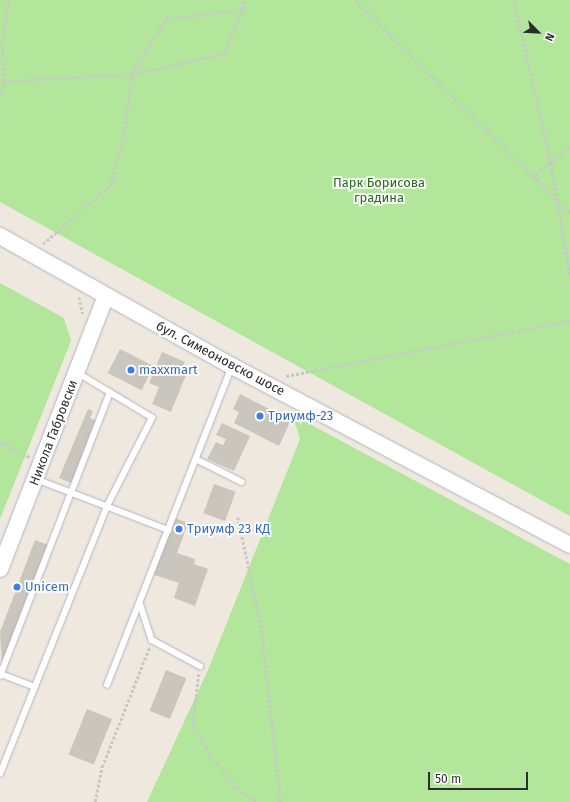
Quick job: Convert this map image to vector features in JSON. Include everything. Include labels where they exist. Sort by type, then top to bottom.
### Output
[{"type":"main road","name":"бул. Симеоновско шосе","points":[[0,236],[232,366],[570,545]]},
{"type":"main road","name":"Никола Габровски","points":[[0,569],[106,296]]},
{"type":"lane","points":[[107,685],[232,366]]},
{"type":"lane","points":[[0,774],[107,506],[152,418],[76,373]]},
{"type":"lane","points":[[35,687],[0,675],[110,393]]},
{"type":"lane","points":[[196,459],[242,482]]},
{"type":"lane","points":[[36,479],[168,530]]},
{"type":"lane","points":[[139,603],[152,640],[200,666]]},
{"type":"path","points":[[0,97],[3,81],[2,42],[9,0]]},
{"type":"path","points":[[3,81],[132,74],[223,54],[243,9],[243,0]]},
{"type":"path","points":[[356,0],[558,203],[570,213]]},
{"type":"path","points":[[514,0],[551,163],[570,274]]},
{"type":"path","points":[[43,244],[111,184],[124,134],[132,74],[166,19],[243,9]]},
{"type":"path","points":[[532,177],[570,146]]},
{"type":"path","points":[[77,295],[82,305],[82,313]]},
{"type":"path","points":[[286,376],[570,321]]},
{"type":"path","points":[[0,442],[42,464]]},
{"type":"path","points":[[238,517],[260,625],[281,802]]},
{"type":"path","points":[[95,802],[102,767],[152,640]]},
{"type":"path","points":[[200,666],[193,725],[210,755],[237,788],[258,802]]},
{"type":"green space","name":"Парк Борисова градина","points":[[0,0],[570,0],[570,516],[0,202]]},
{"type":"green space","points":[[0,283],[64,318],[71,341],[0,519]]},
{"type":"green space","points":[[293,415],[570,564],[570,802],[147,802],[208,670],[300,439]]},
{"type":"building","name":"maxxmart","points":[[120,349],[154,366],[142,390],[108,373]]},
{"type":"building","points":[[162,352],[185,362],[182,368],[188,370],[171,412],[152,404],[159,387],[149,383]]},
{"type":"building","name":"Триумф-23","points":[[240,394],[291,420],[279,446],[234,423],[239,412],[233,409]]},
{"type":"building","points":[[88,409],[93,411],[90,418],[96,421],[71,483],[59,478]]},
{"type":"building","points":[[222,423],[250,436],[234,471],[207,459],[216,442],[223,445],[226,439],[216,435]]},
{"type":"building","points":[[214,484],[236,492],[225,521],[203,513]]},
{"type":"building","points":[[175,518],[188,523],[177,553],[195,559],[194,564],[208,569],[195,606],[174,598],[179,583],[154,575]]},
{"type":"building","points":[[35,540],[48,545],[2,666],[0,632]]},
{"type":"building","points":[[166,670],[186,678],[170,719],[150,711]]},
{"type":"building","points":[[87,709],[112,719],[94,765],[69,754]]},
{"type":"place","name":"maxxmart","points":[[131,370]]},
{"type":"place","name":"Триумф-23","points":[[260,416]]},
{"type":"place","name":"Триумф 23 КД","points":[[179,529]]},
{"type":"place","name":"Unicem","points":[[17,587]]}]
